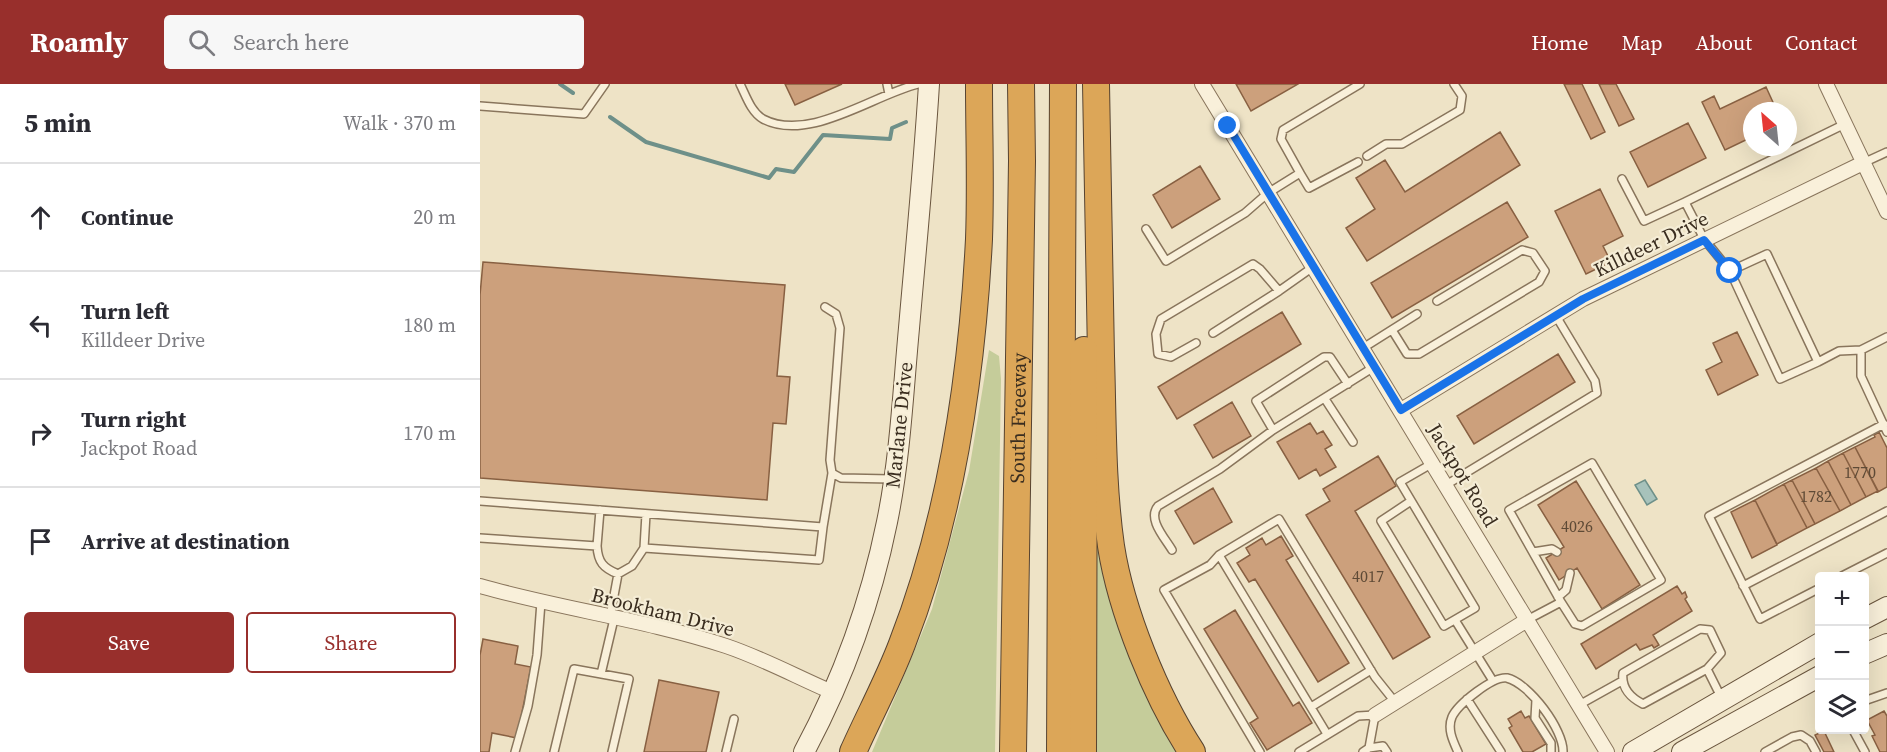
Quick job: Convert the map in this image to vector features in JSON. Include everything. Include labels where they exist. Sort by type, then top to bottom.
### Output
[{"type":"highway","points":[[853,752],[902,645],[939,527],[960,430],[979,238],[979,84]]},
{"type":"highway","points":[[979,238],[988,200],[991,84]]},
{"type":"highway","name":"South Freeway","points":[[1013,752],[1022,161],[1021,84]]},
{"type":"highway","points":[[1060,752],[1063,84]]},
{"type":"highway","points":[[1083,752],[1086,84]]},
{"type":"highway","points":[[1096,84],[1104,469],[1112,547],[1123,598],[1146,660],[1167,708],[1192,752]]},
{"type":"street","name":"Marlane Drive","points":[[804,752],[832,692],[859,623],[887,521],[894,479],[923,176],[928,84]]},
{"type":"street","name":"Jackpot Road","points":[[1202,84],[1607,752]]},
{"type":"street","points":[[1826,84],[1887,212]]},
{"type":"street","name":"Killdeer Drive","points":[[1401,410],[1556,316],[1624,278],[1863,163]]},
{"type":"street","name":"Brookham Drive","points":[[480,586],[685,634],[728,647],[832,692]]},
{"type":"street","points":[[1869,616],[1887,607]]},
{"type":"street","points":[[1375,715],[1527,620]]},
{"type":"street","points":[[1869,652],[1887,644]]},
{"type":"street","points":[[1633,752],[1815,646]]},
{"type":"street","points":[[1682,752],[1815,679]]},
{"type":"street","points":[[1707,752],[1718,731]]},
{"type":"lane","points":[[480,106],[584,114],[605,84]]},
{"type":"lane","points":[[741,84],[752,108],[762,118],[782,124],[807,126],[918,84]]},
{"type":"lane","points":[[887,84],[890,94]]},
{"type":"lane","points":[[1358,162],[1310,188],[1281,139],[1283,130],[1360,84]]},
{"type":"lane","points":[[1367,156],[1386,144],[1402,144],[1460,110],[1462,96],[1454,84]]},
{"type":"lane","points":[[1622,179],[1644,221],[1845,124]]},
{"type":"lane","points":[[1863,163],[1887,152]]},
{"type":"lane","points":[[1146,229],[1166,261],[1245,213],[1268,193],[1300,173]]},
{"type":"lane","points":[[1685,202],[1704,240],[1730,271],[1780,379],[1839,351],[1861,350],[1887,337]]},
{"type":"lane","points":[[1392,330],[1407,354],[1419,354],[1539,282],[1545,272],[1533,253],[1522,250],[1437,301]]},
{"type":"lane","points":[[1730,271],[1767,254],[1818,362]]},
{"type":"lane","points":[[1196,343],[1171,357],[1158,354],[1156,334],[1161,320],[1253,264],[1279,291]]},
{"type":"lane","points":[[1213,333],[1313,267]]},
{"type":"lane","points":[[644,548],[819,560],[832,473],[830,460],[840,328],[836,314],[825,307]]},
{"type":"lane","points":[[1363,348],[1417,314]]},
{"type":"lane","points":[[1446,485],[1598,393],[1595,381],[1556,316]]},
{"type":"lane","points":[[1815,591],[1760,619],[1709,516],[1885,428],[1861,376],[1861,350]]},
{"type":"lane","points":[[1273,429],[1256,404],[1257,398],[1324,357],[1330,357],[1348,384]]},
{"type":"lane","points":[[1172,550],[1153,518],[1154,510],[1158,506],[1220,469],[1273,429],[1374,367]]},
{"type":"lane","points":[[1324,399],[1353,442]]},
{"type":"lane","points":[[1411,501],[1381,521],[1443,627],[1475,608],[1400,482],[1433,463]]},
{"type":"lane","points":[[1592,463],[1660,580],[1582,626],[1575,624],[1559,600],[1533,552],[1509,510],[1592,463]]},
{"type":"lane","points":[[832,473],[841,478],[894,479]]},
{"type":"lane","points":[[480,501],[824,527]]},
{"type":"lane","points":[[600,510],[598,559],[607,570],[618,574],[632,566],[644,548],[646,514]]},
{"type":"lane","points":[[1743,586],[1887,511]]},
{"type":"lane","points":[[1260,752],[1164,590],[1210,565],[1219,555],[1279,519],[1371,670],[1395,702]]},
{"type":"lane","points":[[480,538],[597,546]]},
{"type":"lane","points":[[1533,552],[1552,549],[1557,552]]},
{"type":"lane","points":[[1850,572],[1887,553]]},
{"type":"lane","points":[[1219,555],[1327,734]]},
{"type":"lane","points":[[1527,620],[1559,600],[1566,590],[1570,573]]},
{"type":"lane","points":[[601,674],[618,574]]},
{"type":"lane","points":[[515,752],[528,706],[537,655],[541,602]]},
{"type":"lane","points":[[1455,620],[1493,681]]},
{"type":"lane","points":[[1700,629],[1710,630],[1721,653],[1707,669],[1644,705],[1631,698],[1622,681],[1623,673],[1700,629]]},
{"type":"lane","points":[[554,752],[574,669],[629,679],[612,752]]},
{"type":"lane","points":[[1707,669],[1723,699]]},
{"type":"lane","points":[[1311,707],[1371,670]]},
{"type":"lane","points":[[1458,752],[1450,732],[1452,717],[1467,699],[1493,681],[1506,678],[1517,682],[1531,693],[1562,738],[1563,752]]},
{"type":"lane","points":[[1579,705],[1622,681]]},
{"type":"lane","points":[[1869,699],[1887,693]]},
{"type":"lane","points":[[1467,699],[1501,752]]},
{"type":"lane","points":[[1536,700],[1535,718],[1551,742],[1551,752]]},
{"type":"lane","points":[[1299,752],[1358,716],[1375,715],[1366,750],[1383,746],[1387,752]]},
{"type":"lane","points":[[726,752],[734,719]]},
{"type":"lane","points":[[1856,734],[1865,752]]},
{"type":"lane","points":[[1766,752],[1792,737],[1801,735],[1810,741],[1816,752]]},
{"type":"green space","points":[[989,350],[999,356],[1001,379],[995,752],[872,752],[932,609],[969,471]]},
{"type":"green space","points":[[1095,538],[1101,538],[1182,752],[1094,752]]},
{"type":"water","points":[[1645,480],[1657,499],[1647,505],[1635,485]]},
{"type":"building","points":[[785,84],[842,84],[795,105]]},
{"type":"building","points":[[1236,84],[1298,84],[1251,111]]},
{"type":"building","points":[[1564,84],[1582,84],[1605,132],[1591,139]]},
{"type":"building","points":[[1599,84],[1616,84],[1634,119],[1619,126]]},
{"type":"building","points":[[1766,87],[1773,102],[1743,102],[1743,141],[1725,150],[1702,102],[1714,96],[1720,109]]},
{"type":"building","points":[[1688,123],[1706,158],[1648,187],[1630,152]]},
{"type":"building","points":[[1500,132],[1520,165],[1367,261],[1346,228],[1375,209],[1356,178],[1385,160],[1405,192]]},
{"type":"building","points":[[1200,166],[1220,199],[1172,228],[1153,195]]},
{"type":"building","points":[[1600,189],[1623,236],[1603,246],[1611,262],[1586,274],[1555,211]]},
{"type":"building","points":[[1507,202],[1528,237],[1392,318],[1371,283]]},
{"type":"building","points":[[483,262],[785,285],[777,376],[790,377],[786,424],[773,423],[767,500],[480,478],[480,295]]},
{"type":"building","points":[[1282,312],[1301,344],[1177,419],[1158,387]]},
{"type":"building","points":[[1737,332],[1758,375],[1718,395],[1706,370],[1722,362],[1713,343]]},
{"type":"building","points":[[1558,354],[1575,382],[1474,444],[1457,416]]},
{"type":"building","points":[[1232,402],[1251,436],[1213,458],[1194,425]]},
{"type":"building","points":[[1310,423],[1317,434],[1323,431],[1332,445],[1325,449],[1336,467],[1320,476],[1316,469],[1299,479],[1277,442]]},
{"type":"building","points":[[1879,432],[1887,448],[1887,487],[1878,492],[1855,447],[1875,437],[1874,435]]},
{"type":"building","points":[[1855,447],[1878,491],[1866,497],[1843,453]]},
{"type":"building","points":[[1843,453],[1866,497],[1851,505],[1828,461]]},
{"type":"building","points":[[1378,456],[1396,486],[1355,511],[1430,637],[1393,659],[1306,515],[1330,501],[1323,489]]},
{"type":"building","points":[[1828,461],[1851,505],[1840,511],[1816,468]]},
{"type":"building","points":[[1816,468],[1840,511],[1815,524],[1792,480]]},
{"type":"building","points":[[1792,480],[1815,524],[1807,528],[1784,484]]},
{"type":"building","points":[[1576,481],[1640,585],[1602,609],[1577,568],[1559,580],[1546,558],[1564,547],[1538,505]]},
{"type":"building","points":[[1784,484],[1807,528],[1777,544],[1755,500]]},
{"type":"building","points":[[1213,488],[1232,522],[1194,544],[1175,511]]},
{"type":"building","points":[[1755,500],[1777,545],[1752,558],[1731,512]]},
{"type":"building","points":[[1281,536],[1293,556],[1286,560],[1349,663],[1318,682],[1255,579],[1249,582],[1237,563],[1250,555],[1246,548],[1262,538],[1266,545]]},
{"type":"building","points":[[1677,586],[1682,594],[1685,592],[1687,597],[1685,599],[1692,611],[1653,635],[1659,645],[1640,650],[1636,644],[1596,669],[1581,644]]},
{"type":"building","points":[[1235,610],[1293,706],[1299,702],[1312,723],[1267,750],[1250,723],[1258,718],[1204,629]]},
{"type":"building","points":[[483,639],[518,646],[515,664],[531,667],[517,738],[492,733],[489,752],[480,752],[480,655]]},
{"type":"building","points":[[659,680],[719,692],[706,752],[644,752]]},
{"type":"building","points":[[1521,711],[1525,718],[1529,716],[1546,744],[1532,752],[1523,752],[1509,728],[1512,726],[1508,719]]},
{"type":"building","points":[[1884,711],[1887,716],[1887,752],[1880,752],[1872,736],[1875,735],[1869,719]]},
{"type":"building","points":[[1825,734],[1834,752],[1824,752],[1815,735]]},
{"type":"waterway","points":[[560,84],[573,93]]},
{"type":"waterway","points":[[610,117],[646,142],[769,178],[776,169],[794,172],[823,135],[890,139],[892,128],[906,122]]},
{"type":"route","points":[[1228,126],[1401,410],[1583,299],[1704,240],[1730,271]]}]
